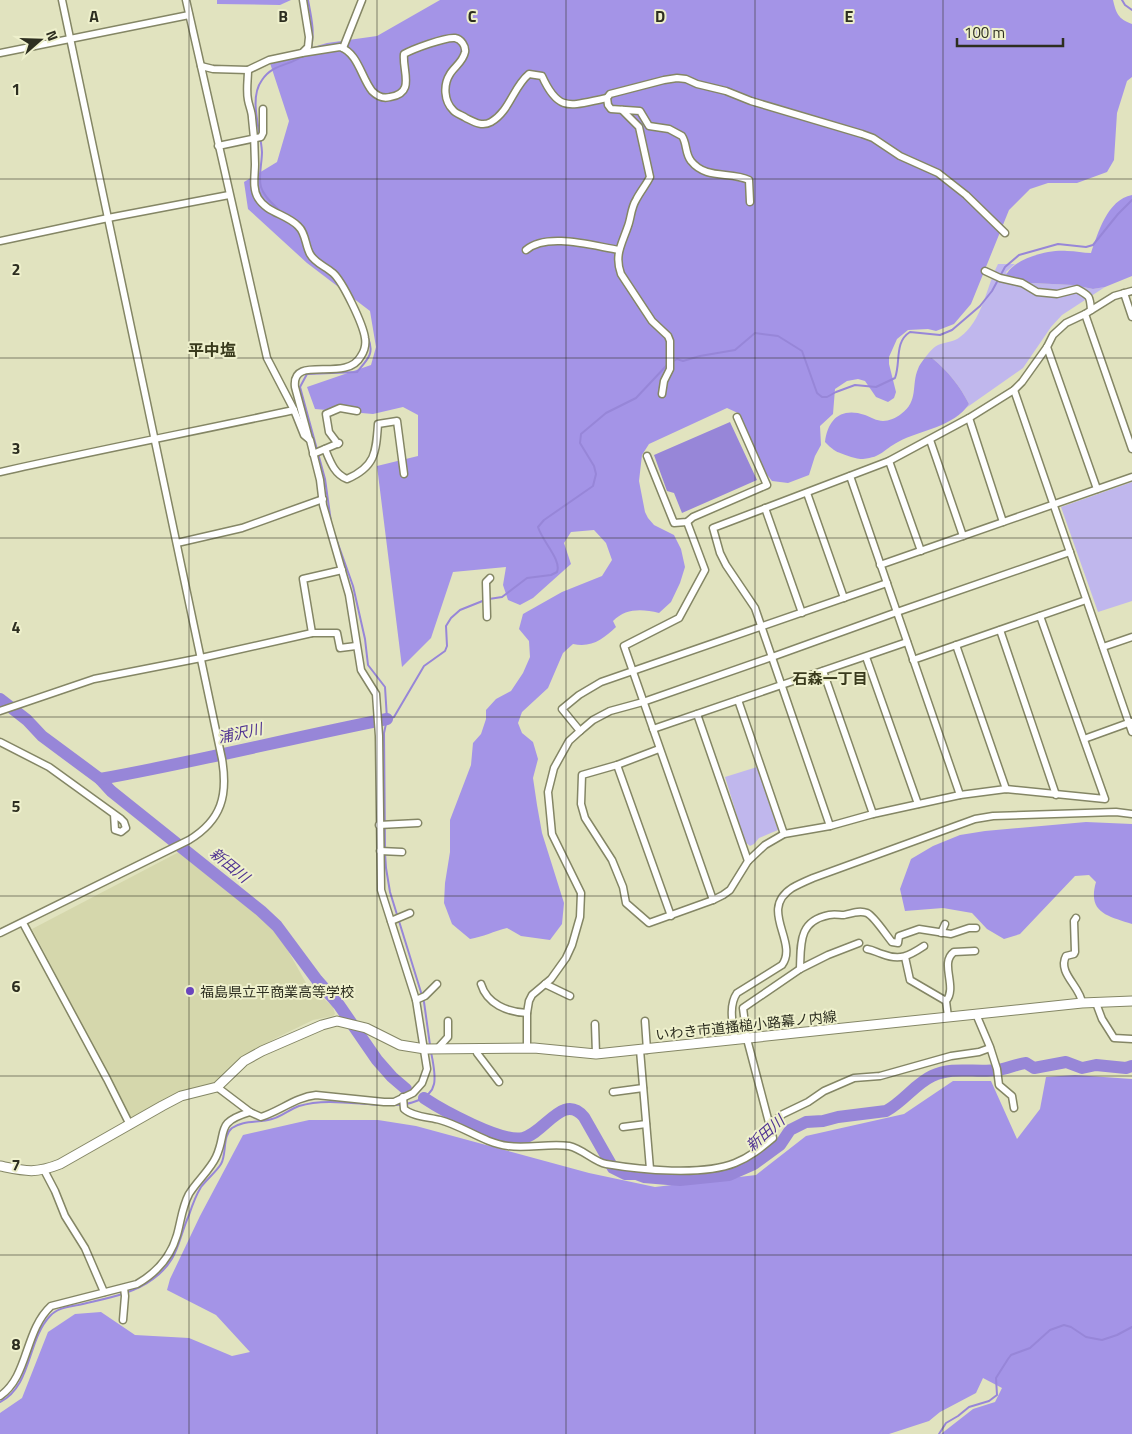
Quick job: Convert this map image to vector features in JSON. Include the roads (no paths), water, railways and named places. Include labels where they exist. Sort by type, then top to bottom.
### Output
[{"type":"street","points":[[0,933],[24,923],[190,840],[206,828],[215,817],[224,794],[225,778],[221,752],[62,0]]},
{"type":"street","points":[[186,0],[267,358],[294,410],[304,435],[310,440]]},
{"type":"street","points":[[302,52],[308,47],[309,37],[303,0]]},
{"type":"street","points":[[343,48],[362,0]]},
{"type":"street","points":[[0,53],[189,15]]},
{"type":"street","points":[[201,66],[248,70],[269,60],[302,52],[340,47],[353,56],[372,91],[376,95],[385,98],[397,95],[405,88],[407,82],[403,62],[404,54],[452,38],[460,40],[465,52],[462,59],[449,75],[446,85],[446,97],[452,110],[482,125],[490,123],[501,115],[521,83],[530,74],[542,76],[555,99],[572,105],[606,98],[610,94],[677,78],[686,79],[873,138],[900,156],[938,173],[966,195],[1005,233]]},
{"type":"street","points":[[0,1166],[32,1172],[44,1170],[60,1164],[181,1096],[217,1087],[250,1112],[261,1117],[301,1098],[316,1095],[384,1102],[404,1101],[422,1083],[427,1069],[431,1048],[381,890],[376,694],[360,670],[349,595],[322,499],[310,440],[294,381],[303,371],[345,369],[352,366],[363,352],[365,336],[340,283],[332,273],[311,256],[300,228],[271,210],[258,198],[254,184],[254,139],[248,99],[248,70]]},
{"type":"street","points":[[606,98],[608,106],[611,108],[640,112],[649,126],[669,129],[682,136],[688,157],[696,166],[715,175],[737,176],[748,180],[750,202]]},
{"type":"street","points":[[218,146],[262,136],[263,109]]},
{"type":"street","points":[[622,110],[639,127],[650,177],[634,202],[617,257],[621,274],[652,321],[668,336],[670,341],[670,369],[664,380],[662,394]]},
{"type":"street","points":[[0,241],[229,195]]},
{"type":"street","points":[[526,250],[538,242],[558,241],[619,250]]},
{"type":"street","points":[[984,271],[1000,278],[1022,283],[1037,292],[1057,294],[1077,289],[1088,295],[1091,300],[1088,312],[1132,449]]},
{"type":"street","points":[[830,826],[755,608],[720,553],[713,528],[889,461],[969,418],[1014,390],[1047,347],[1053,335],[1066,323],[1114,296],[1132,291]]},
{"type":"street","points":[[1124,293],[1132,317]]},
{"type":"street","points":[[1047,347],[1097,489]]},
{"type":"street","points":[[1014,390],[1132,732]]},
{"type":"street","points":[[313,454],[339,443],[329,432],[326,414],[340,408],[357,411]]},
{"type":"street","points":[[0,472],[294,410]]},
{"type":"street","points":[[647,456],[674,523],[687,522],[694,517],[767,485],[737,417]]},
{"type":"street","points":[[969,418],[1004,522]]},
{"type":"street","points":[[325,449],[333,468],[342,478],[346,479],[370,464],[376,446],[378,424],[397,421],[404,474]]},
{"type":"street","points":[[930,440],[963,536]]},
{"type":"street","points":[[889,461],[922,551]]},
{"type":"street","points":[[850,476],[960,795]]},
{"type":"street","points":[[880,565],[1132,477]]},
{"type":"street","points":[[807,493],[844,598]]},
{"type":"street","points":[[177,543],[242,528],[322,499]]},
{"type":"street","points":[[765,508],[802,613]]},
{"type":"street","points":[[687,522],[705,570],[679,618],[624,646],[713,900]]},
{"type":"street","points":[[527,1048],[527,1013],[532,995],[554,975],[566,958],[580,917],[580,887],[552,834],[548,792],[554,768],[569,741],[592,720],[610,711],[644,702],[772,658],[1070,552]]},
{"type":"street","points":[[312,633],[303,580],[342,570]]},
{"type":"street","points":[[487,617],[486,582],[490,578]]},
{"type":"street","points":[[580,731],[562,709],[579,695],[601,682],[886,583]]},
{"type":"street","points":[[913,660],[1086,600]]},
{"type":"street","points":[[659,749],[582,775],[580,804],[585,818],[612,860],[623,887],[626,903],[649,923],[713,900],[730,890],[748,861],[765,845],[784,834],[830,826],[873,814],[960,795],[1006,789],[1105,799],[1040,616]]},
{"type":"street","points":[[1000,630],[1056,795]]},
{"type":"street","points":[[0,712],[94,679],[201,658],[312,633],[337,633],[340,648],[356,646]]},
{"type":"street","points":[[1103,647],[1132,637]]},
{"type":"street","points":[[653,729],[907,642]]},
{"type":"street","points":[[956,645],[1006,789]]},
{"type":"street","points":[[866,656],[918,804]]},
{"type":"street","points":[[823,671],[873,814]]},
{"type":"street","points":[[738,700],[784,834]]},
{"type":"street","points":[[697,714],[748,861]]},
{"type":"street","points":[[1084,738],[1130,722]]},
{"type":"street","points":[[0,742],[49,767],[114,814]]},
{"type":"street","points":[[616,765],[671,916]]},
{"type":"street","points":[[735,1040],[732,1010],[733,1000],[737,993],[782,966],[786,960],[786,946],[778,912],[780,901],[792,888],[814,878],[975,819],[993,816],[1116,812],[1132,814]]},
{"type":"street","points":[[379,825],[418,823]]},
{"type":"street","points":[[380,850],[402,852]]},
{"type":"street","points":[[800,969],[800,945],[804,932],[814,920],[830,914],[842,915],[859,911],[869,914],[892,942],[898,943],[899,936],[911,931],[926,929],[951,934],[969,928],[976,928]]},
{"type":"street","points":[[391,921],[410,913]]},
{"type":"street","points":[[1076,918],[1074,921],[1075,952],[1066,956],[1064,963],[1068,976],[1080,994],[1082,1004]]},
{"type":"street","points":[[24,923],[130,1125]]},
{"type":"street","points":[[941,933],[945,924]]},
{"type":"street","points":[[404,1101],[410,1113],[442,1120],[503,1146],[570,1146],[587,1153],[602,1163],[672,1171],[708,1169],[735,1163],[753,1154],[773,1138],[747,1039],[743,1008],[800,969],[828,955],[859,944]]},
{"type":"street","points":[[866,949],[875,950],[881,954],[905,957],[924,946]]},
{"type":"street","points":[[946,1001],[951,996],[949,958],[954,952],[975,951]]},
{"type":"street","points":[[905,957],[910,980],[946,1001]]},
{"type":"street","points":[[416,1000],[425,996],[437,984]]},
{"type":"street","points":[[481,984],[486,997],[500,1007],[520,1013],[527,1013]]},
{"type":"street","points":[[545,984],[570,996]]},
{"type":"street","points":[[946,1001],[948,1017]]},
{"type":"street","name":"いわき市道搔槌小路幕ノ内線","points":[[217,1087],[244,1061],[256,1054],[322,1025],[337,1021],[366,1028],[400,1045],[431,1048],[527,1048],[596,1054],[976,1014],[1132,1001]]},
{"type":"street","points":[[1096,1003],[1098,1011],[1114,1038],[1132,1039]]},
{"type":"street","points":[[976,1014],[990,1048],[1000,1087],[1012,1096],[1014,1108]]},
{"type":"street","points":[[431,1048],[448,1037],[448,1021]]},
{"type":"street","points":[[645,1021],[643,1088],[650,1169]]},
{"type":"street","points":[[595,1024],[596,1054]]},
{"type":"street","points":[[770,1124],[783,1114],[808,1102],[824,1091],[854,1078],[886,1075],[951,1056],[973,1054],[990,1048]]},
{"type":"street","points":[[476,1049],[499,1082]]},
{"type":"street","points":[[613,1092],[643,1088]]},
{"type":"street","points":[[0,1396],[16,1380],[36,1324],[51,1306],[124,1288],[143,1280],[164,1261],[172,1250],[183,1209],[189,1195],[216,1158],[225,1126],[238,1116],[250,1112]]},
{"type":"street","points":[[623,1127],[646,1124]]},
{"type":"street","points":[[44,1170],[65,1216],[86,1248],[104,1292]]},
{"type":"street","points":[[123,1320],[124,1288]]},
{"type":"waterway","points":[[308,0],[313,30],[311,48]]},
{"type":"waterway","points":[[1122,0],[1132,10]]},
{"type":"waterway","points":[[280,211],[266,197],[260,183],[262,152],[256,115],[256,96],[266,74],[304,55]]},
{"type":"waterway","points":[[672,362],[677,359],[683,361],[735,350],[755,333],[778,336],[802,351],[817,393],[822,397],[827,397],[855,385],[876,387],[895,378],[900,347],[905,336],[910,332],[940,335],[952,330],[980,306],[992,291],[1005,267],[1019,255],[1058,244],[1086,247],[1093,245],[1132,200]]},
{"type":"waterway","points":[[310,247],[316,257],[323,262]]},
{"type":"waterway","points":[[331,522],[325,479],[300,387],[307,374],[357,372],[370,353],[371,348],[368,338]]},
{"type":"waterway","points":[[489,599],[502,597],[527,578],[551,575],[557,572],[557,562],[538,527],[544,520],[593,486],[596,474],[594,466],[580,443],[581,434],[606,413],[636,398],[668,364]]},
{"type":"waterway","points":[[332,527],[353,586],[365,639],[368,665],[385,687],[387,719],[384,733],[385,849]]},
{"type":"waterway","points":[[388,719],[394,717],[424,666],[445,651],[447,646],[446,626],[451,618],[460,610],[485,600]]},
{"type":"waterway","name":"新田川","points":[[0,699],[27,720],[42,736],[100,779],[111,791],[261,911],[277,926],[317,980],[339,1005],[377,1060],[406,1089]]},
{"type":"waterway","name":"浦沢川","points":[[100,779],[387,719]]},
{"type":"waterway","points":[[385,853],[390,892],[424,1002],[430,1045]]},
{"type":"waterway","points":[[394,1105],[405,1104],[423,1098],[432,1089],[435,1077],[431,1052]]},
{"type":"waterway","name":"新田川","points":[[424,1098],[487,1131],[513,1138],[523,1138],[531,1135],[561,1111],[569,1109],[576,1111],[584,1117],[613,1168],[625,1174],[680,1180],[729,1175],[754,1164],[780,1145],[790,1130],[806,1122],[886,1111],[926,1079],[940,1073],[956,1070],[989,1071],[1026,1063],[1034,1068],[1066,1062],[1082,1068],[1096,1065],[1126,1068],[1132,1066]]},
{"type":"waterway","points":[[0,1402],[10,1395],[18,1385],[24,1374],[37,1337],[53,1313],[63,1308],[117,1296],[136,1289],[153,1279],[168,1265],[173,1258],[199,1190],[217,1170],[223,1160],[227,1136],[232,1128],[236,1125],[275,1118],[296,1107],[319,1102],[382,1105]]},
{"type":"waterway","points":[[939,1434],[946,1423],[969,1407],[989,1401],[997,1395],[996,1378],[1011,1355],[1030,1348],[1050,1330],[1064,1325],[1071,1327],[1086,1337],[1102,1340],[1132,1327]]},
{"type":"place","name":"福島県立平商業高等学校","points":[[190,991]]},
{"type":"district","name":"平中塩","points":[[212,350]]},
{"type":"district","name":"石森一丁目","points":[[830,678]]}]
